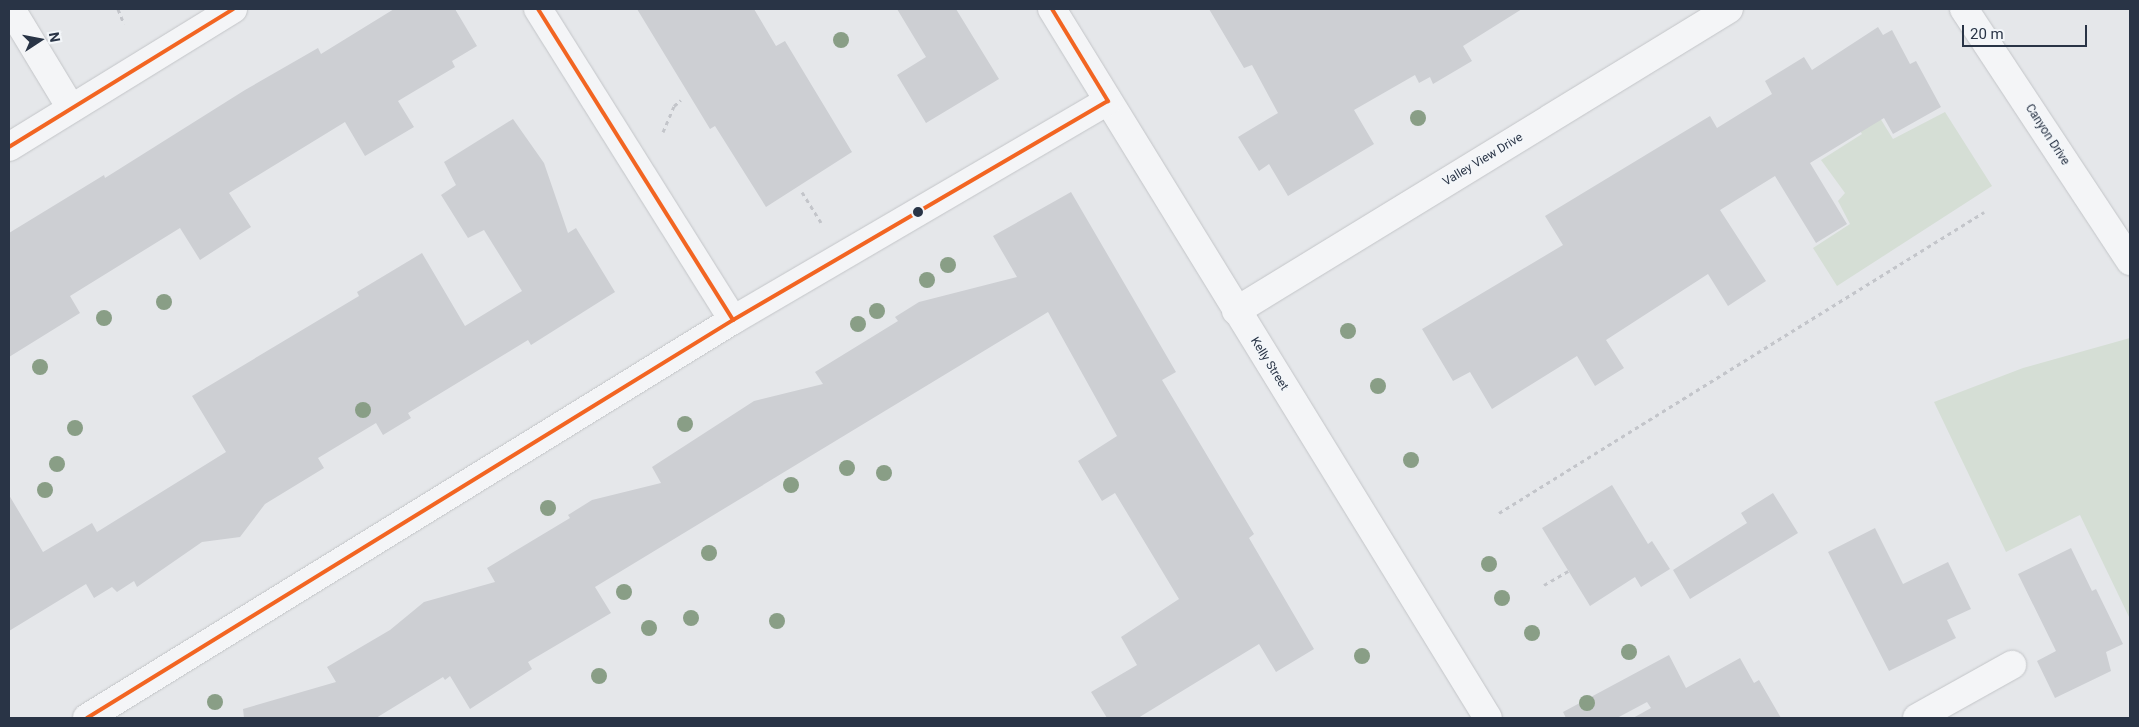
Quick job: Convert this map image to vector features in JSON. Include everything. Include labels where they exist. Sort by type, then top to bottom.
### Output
[{"type":"street","points":[[11,9],[71,108]]},
{"type":"street","points":[[9,147],[234,9]]},
{"type":"street","points":[[538,9],[733,320]]},
{"type":"street","name":"Kelly Street","points":[[1052,9],[1488,718]]},
{"type":"street","name":"Valley View Drive","points":[[1236,310],[1729,9]]},
{"type":"street","name":"Canyon Drive","points":[[1964,9],[2130,261]]},
{"type":"street","points":[[87,718],[733,320],[1108,101]]},
{"type":"street","points":[[1917,718],[2012,665]]},
{"type":"path","points":[[118,9],[124,24]]},
{"type":"path","points":[[663,132],[674,106],[681,100]]},
{"type":"path","points":[[802,192],[821,222]]},
{"type":"path","points":[[1499,513],[1984,212]]},
{"type":"path","points":[[1544,585],[1568,570]]},
{"type":"shaded area","points":[[1945,112],[1992,186],[1837,286],[1813,248],[1850,224],[1838,201],[1845,193],[1821,160],[1862,134],[1854,121],[1880,118],[1893,139]]},
{"type":"shaded area","points":[[2130,338],[2130,619],[2080,515],[2006,552],[1934,402],[2023,368]]},
{"type":"building","points":[[394,9],[455,9],[477,46],[452,61],[455,67],[398,101],[414,127],[365,156],[345,122],[229,193],[251,227],[200,260],[180,228],[70,296],[80,313],[9,357],[9,233],[104,175],[105,178],[245,90],[318,48],[321,54]]},
{"type":"building","points":[[637,9],[754,9],[776,46],[785,41],[852,152],[766,207],[715,126],[710,129]]},
{"type":"building","points":[[897,9],[956,9],[999,79],[926,123],[897,75],[926,57]]},
{"type":"building","points":[[1209,9],[1522,9],[1463,46],[1472,61],[1433,84],[1430,77],[1419,83],[1415,75],[1354,110],[1374,144],[1288,196],[1269,164],[1259,171],[1238,137],[1278,113],[1252,65],[1244,68]]},
{"type":"building","points":[[1878,27],[1883,35],[1892,30],[1910,64],[1916,61],[1941,107],[1893,134],[1884,118],[1810,163],[1847,224],[1816,243],[1775,176],[1720,210],[1766,281],[1728,306],[1708,274],[1606,340],[1624,368],[1595,386],[1577,356],[1492,409],[1470,372],[1453,381],[1422,329],[1563,245],[1545,216],[1710,116],[1717,128],[1772,94],[1765,81],[1804,57],[1812,70]]},
{"type":"building","points":[[513,119],[544,163],[568,233],[576,228],[615,292],[531,345],[528,340],[408,413],[411,418],[383,435],[376,423],[318,458],[324,468],[265,504],[240,537],[202,542],[137,587],[134,581],[117,592],[112,587],[94,598],[86,584],[9,631],[9,495],[43,552],[92,523],[97,532],[226,452],[192,396],[359,296],[357,292],[422,253],[465,326],[522,291],[484,230],[468,238],[441,195],[456,185],[444,162]]},
{"type":"building","points":[[1071,192],[1176,372],[1162,380],[1254,534],[1249,538],[1314,649],[1276,672],[1259,644],[1138,718],[1107,718],[1091,692],[1137,665],[1121,637],[1179,599],[1115,493],[1102,501],[1078,461],[1117,436],[1048,312],[595,587],[611,613],[528,662],[532,669],[470,709],[450,676],[445,680],[443,677],[376,718],[244,718],[243,709],[336,682],[327,667],[390,630],[424,602],[495,582],[487,568],[570,518],[568,515],[592,500],[661,483],[652,467],[754,401],[823,384],[815,372],[898,321],[895,317],[919,302],[1017,277],[993,236]]},
{"type":"building","points":[[1612,485],[1648,544],[1652,541],[1670,569],[1641,587],[1635,577],[1590,606],[1542,528]]},
{"type":"building","points":[[1773,493],[1798,533],[1690,599],[1673,570],[1747,523],[1741,513]]},
{"type":"building","points":[[1875,528],[1903,584],[1948,562],[1971,609],[1947,620],[1956,638],[1889,671],[1828,552]]},
{"type":"building","points":[[2071,548],[2092,591],[2096,589],[2123,644],[2106,652],[2111,671],[2055,698],[2037,661],[2056,651],[2018,574]]},
{"type":"building","points":[[1669,655],[1686,688],[1740,658],[1754,683],[1759,680],[1781,718],[1633,718],[1651,708],[1647,702],[1617,718],[1566,718],[1563,712]]},
{"type":"transit line","points":[[9,147],[233,9]]},
{"type":"transit line","points":[[538,9],[733,320]]},
{"type":"transit line","points":[[1052,9],[1108,101]]},
{"type":"transit line","points":[[87,718],[733,320],[1108,101]]}]
